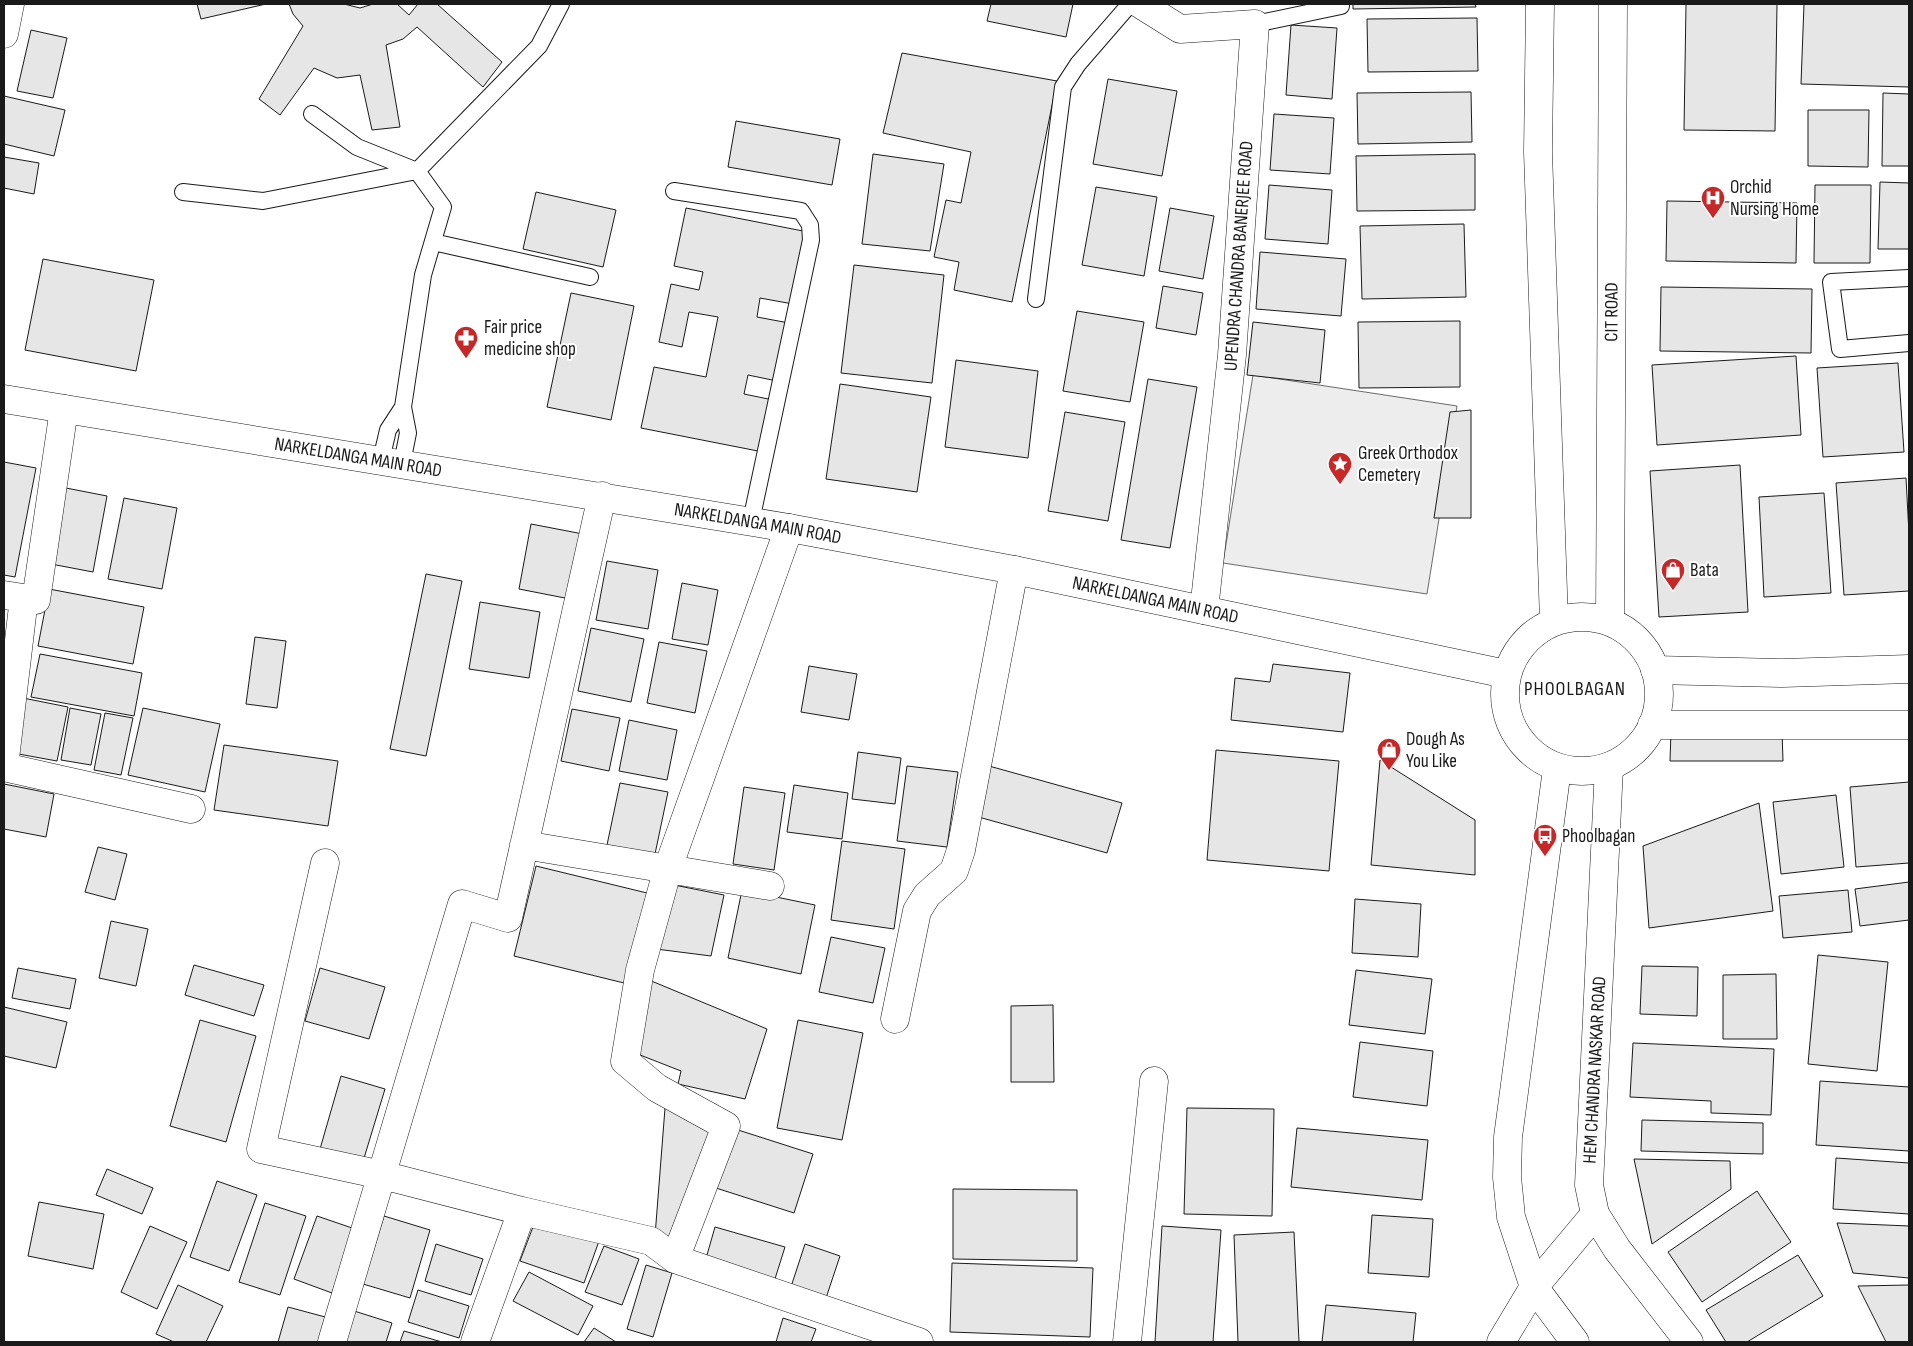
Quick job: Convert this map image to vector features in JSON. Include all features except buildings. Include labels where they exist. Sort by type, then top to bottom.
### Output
[{"type":"street","points":[[4,34],[10,4]]},
{"type":"street","points":[[1140,4],[1180,29],[1255,24]]},
{"type":"street","points":[[1540,4],[1538,152],[1554,621]]},
{"type":"street","name":"CIT ROAD","points":[[1610,622],[1613,4]]},
{"type":"street","name":"UPENDRA CHANDRA BANERJEE ROAD","points":[[1204,610],[1232,355],[1255,24]]},
{"type":"street","name":"NARKELDANGA MAIN ROAD","points":[[4,399],[392,461],[789,528],[1014,570],[1506,674]]},
{"type":"street","points":[[64,409],[36,600],[14,597],[4,767],[191,809]]},
{"type":"street","points":[[332,1342],[462,904],[508,918],[602,496]]},
{"type":"street","points":[[675,1259],[726,1126],[657,1088],[626,1061],[640,970],[668,868],[789,528]]},
{"type":"street","points":[[894,1019],[917,911],[927,894],[954,872],[961,850],[1014,570]]},
{"type":"street","points":[[1583,616],[1610,622],[1633,635],[1652,659],[1660,685],[1652,725],[1642,744],[1609,767],[1557,769],[1534,756],[1515,736],[1504,701],[1506,674],[1531,635],[1554,621],[1583,616]]},
{"type":"street","points":[[1655,670],[1783,673],[1909,669]]},
{"type":"street","points":[[1652,725],[1909,725]]},
{"type":"street","name":"HEM CHANDRA NASKAR ROAD","points":[[1609,767],[1589,1185],[1595,1214],[1617,1249],[1690,1342]]},
{"type":"street","points":[[1557,769],[1508,1137],[1507,1177],[1511,1218],[1534,1287],[1575,1342]]},
{"type":"street","points":[[524,845],[770,886]]},
{"type":"street","points":[[325,863],[262,1149],[382,1175],[522,1211],[652,1241],[675,1259],[918,1342]]},
{"type":"street","points":[[1127,1342],[1154,1081]]},
{"type":"street","points":[[475,1342],[522,1211]]},
{"type":"street","points":[[1501,1342],[1534,1287],[1595,1214]]},
{"type":"lane","points":[[183,192],[263,200],[417,171],[539,46],[561,4]]},
{"type":"lane","points":[[1036,299],[1063,87],[1078,64],[1130,4]]},
{"type":"lane","points":[[1255,24],[1341,6],[1341,4]]},
{"type":"lane","points":[[312,114],[357,147],[417,171],[443,207],[423,275],[403,407],[388,430],[392,461]]},
{"type":"lane","points":[[674,191],[801,211],[810,225],[810,240],[751,522]]},
{"type":"lane","points":[[433,242],[590,276]]},
{"type":"lane","points":[[1909,278],[1831,282],[1840,349],[1909,343]]},
{"type":"shaded area","name":"Greek Orthodox Cemetery","points":[[1253,375],[1457,406],[1427,594],[1223,563]]},
{"type":"place","name":"Orchid Nursing Home","points":[[1713,219]]},
{"type":"place","name":"Fair price medicine shop","points":[[466,359]]},
{"type":"place","name":"Greek Orthodox Cemetery","points":[[1340,485]]},
{"type":"place","name":"Bata","points":[[1673,591]]},
{"type":"place","name":"Dough As You Like","points":[[1389,771]]},
{"type":"place","name":"Phoolbagan","points":[[1545,857]]},
{"type":"district","name":"PHOOLBAGAN","points":[[1575,689]]}]
